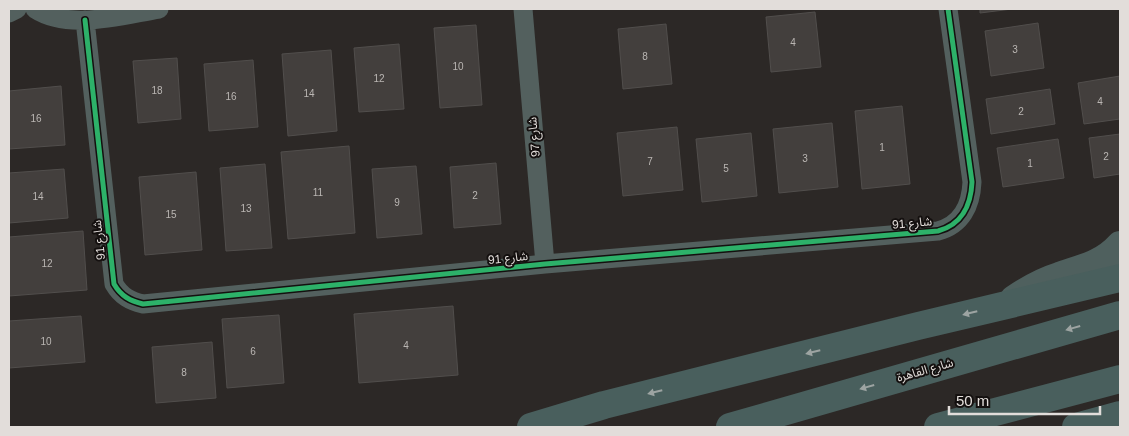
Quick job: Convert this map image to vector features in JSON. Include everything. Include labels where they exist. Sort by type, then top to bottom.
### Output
[{"type":"main road","points":[[531,427],[604,405],[1004,305],[1120,278]]},
{"type":"main road","name":"شارع القاهرة","points":[[730,427],[1120,315]]},
{"type":"main road","points":[[938,427],[1120,378]]},
{"type":"main road","points":[[1076,427],[1120,415]]},
{"type":"street","points":[[9,13],[17,9]]},
{"type":"street","points":[[35,9],[56,18],[85,20],[159,9]]},
{"type":"street","name":"شارع 97","points":[[523,9],[545,264]]},
{"type":"street","name":"شارع 91","points":[[85,20],[113,279],[116,288],[128,298],[137,302],[152,304],[545,264],[938,231],[954,224],[965,212],[971,195],[972,182],[948,9]]},
{"type":"street","points":[[1004,305],[1049,280],[1109,261],[1120,245]]},
{"type":"building","points":[[980,9],[1012,9],[980,13]]},
{"type":"building","points":[[815,12],[821,67],[771,72],[766,17]]},
{"type":"building","points":[[1038,23],[1044,68],[991,76],[985,31]]},
{"type":"building","points":[[666,24],[672,84],[623,89],[618,29]]},
{"type":"building","points":[[476,25],[482,105],[440,108],[434,28]]},
{"type":"building","points":[[399,44],[404,109],[359,112],[354,48]]},
{"type":"building","points":[[331,50],[337,131],[288,136],[282,54]]},
{"type":"building","points":[[177,58],[181,119],[138,123],[133,61]]},
{"type":"building","points":[[253,60],[258,127],[209,131],[204,64]]},
{"type":"building","points":[[1120,76],[1120,119],[1084,124],[1078,83]]},
{"type":"building","points":[[61,86],[65,145],[9,149],[9,91]]},
{"type":"building","points":[[1050,89],[1055,124],[991,134],[986,99]]},
{"type":"building","points":[[902,106],[910,184],[862,189],[855,111]]},
{"type":"building","points":[[832,123],[838,187],[779,193],[773,129]]},
{"type":"building","points":[[677,127],[683,190],[623,196],[617,133]]},
{"type":"building","points":[[751,133],[757,196],[702,202],[696,139]]},
{"type":"building","points":[[1120,134],[1120,174],[1094,178],[1089,138]]},
{"type":"building","points":[[1058,139],[1064,178],[1003,187],[997,148]]},
{"type":"building","points":[[349,146],[355,233],[288,239],[281,152]]},
{"type":"building","points":[[496,163],[501,224],[454,228],[450,167]]},
{"type":"building","points":[[265,164],[272,248],[226,251],[220,168]]},
{"type":"building","points":[[416,166],[422,234],[377,238],[372,169]]},
{"type":"building","points":[[64,169],[68,218],[9,223],[9,173]]},
{"type":"building","points":[[196,172],[202,250],[145,255],[139,177]]},
{"type":"building","points":[[83,231],[87,290],[9,296],[9,237]]},
{"type":"building","points":[[453,306],[458,375],[359,383],[354,314]]},
{"type":"building","points":[[279,315],[284,383],[227,388],[222,319]]},
{"type":"building","points":[[81,316],[85,362],[9,368],[9,321]]},
{"type":"building","points":[[212,342],[216,398],[156,403],[152,347]]},
{"type":"cycle path","points":[[85,20],[114,284],[126,297],[143,304],[545,264],[938,231],[959,219],[967,206],[972,182],[948,9]]}]
